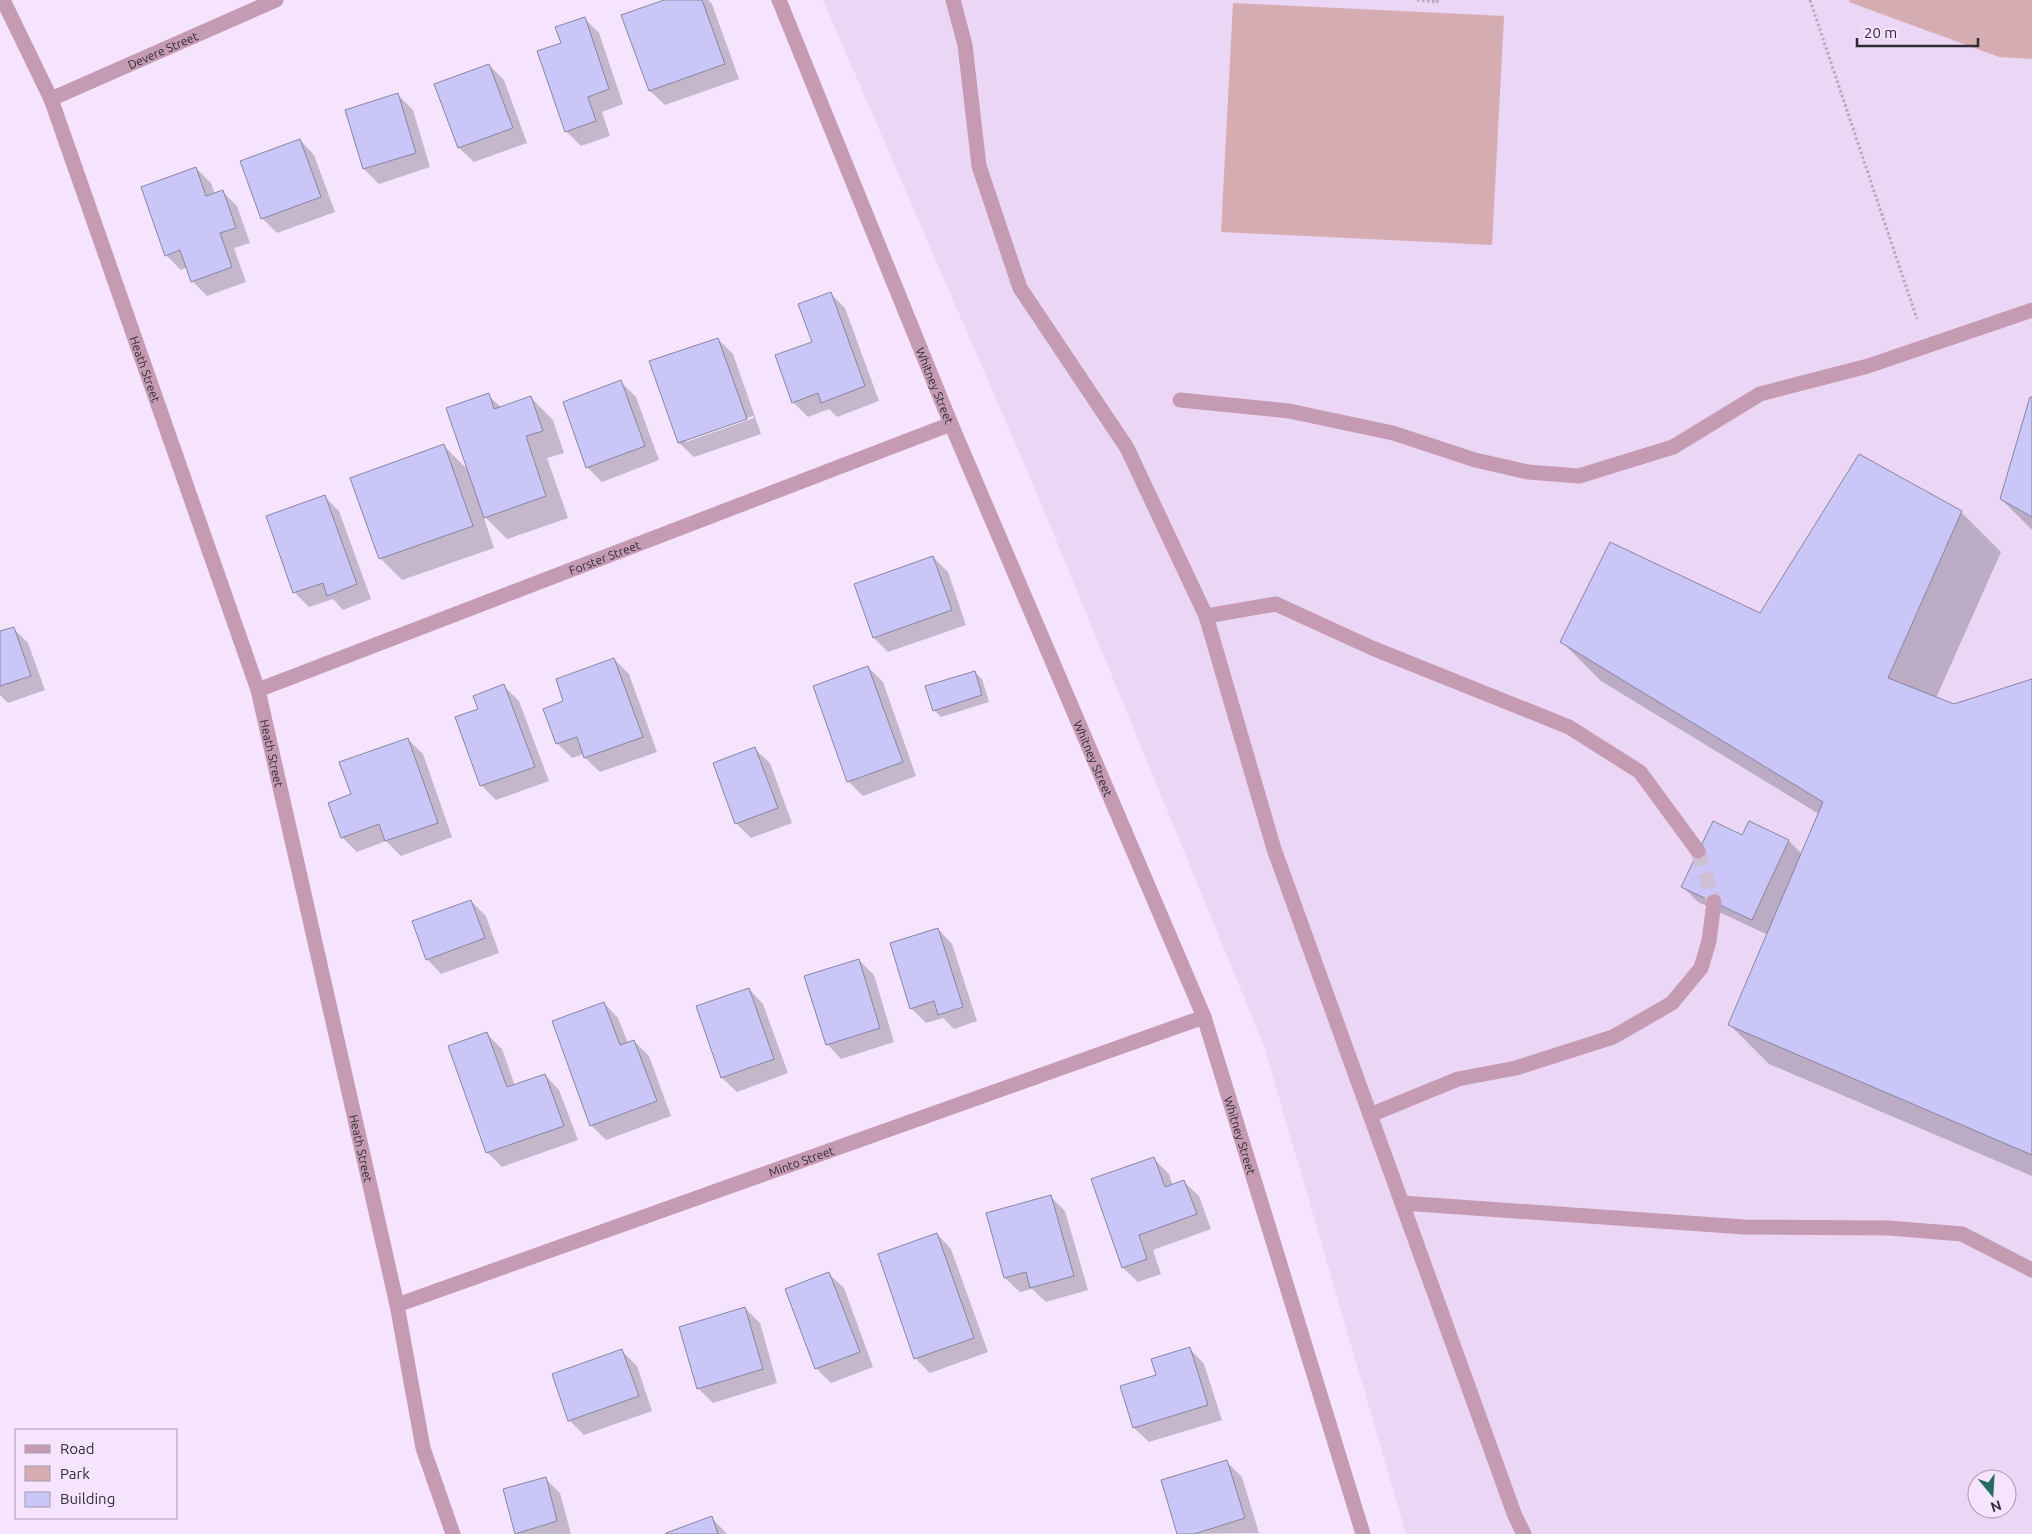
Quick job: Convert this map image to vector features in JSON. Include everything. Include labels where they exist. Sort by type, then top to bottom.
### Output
[{"type":"street","name":"Heath Street","points":[[3,0],[51,99],[258,690],[397,1305],[423,1448],[453,1534]]},
{"type":"street","name":"Devere Street","points":[[51,99],[276,0]]},
{"type":"street","name":"Whitney Street","points":[[779,0],[951,424],[1204,1017],[1364,1534]]},
{"type":"street","points":[[953,0],[965,45],[980,166],[1020,288],[1127,448],[1206,616],[1274,849],[1512,1506],[1524,1534]]},
{"type":"street","points":[[1180,400],[1289,411],[1393,433],[1475,460],[1528,472],[1579,476],[1673,447],[1760,394],[1868,366],[2032,310]]},
{"type":"street","name":"Forster Street","points":[[258,690],[951,424]]},
{"type":"street","points":[[1206,616],[1276,604],[1372,648],[1569,727],[1640,772],[1698,851]]},
{"type":"street","points":[[1370,1115],[1458,1078],[1516,1068],[1613,1037],[1672,1003],[1701,968],[1708,941],[1714,902]]},
{"type":"street","name":"Minto Street","points":[[397,1305],[1204,1017]]},
{"type":"street","points":[[1402,1203],[1744,1227],[1889,1228],[1962,1234],[2032,1270]]},
{"type":"path","points":[[1417,0],[1437,2],[1437,0]]},
{"type":"path","points":[[1810,0],[1926,346]]},
{"type":"shaded area","points":[[823,0],[2032,0],[2032,1534],[1406,1534],[1264,1046],[1038,496]]},
{"type":"green space","points":[[1850,0],[2032,0],[2032,59],[1999,57],[1849,2]]},
{"type":"green space","points":[[1233,3],[1504,16],[1492,245],[1221,232]]},
{"type":"building","points":[[664,0],[702,0],[725,64],[649,91],[621,15]]},
{"type":"building","points":[[585,17],[609,89],[588,97],[596,121],[565,132],[537,51],[561,43],[555,27]]},
{"type":"building","points":[[489,64],[513,128],[458,148],[434,84]]},
{"type":"building","points":[[398,93],[416,153],[363,169],[345,110]]},
{"type":"building","points":[[300,139],[321,197],[261,219],[240,161]]},
{"type":"building","points":[[196,167],[206,196],[223,190],[236,228],[220,233],[232,267],[191,282],[180,250],[165,256],[141,187]]},
{"type":"building","points":[[831,292],[865,386],[821,403],[818,393],[792,403],[775,355],[812,342],[798,304]]},
{"type":"building","points":[[718,338],[747,419],[678,443],[649,361]]},
{"type":"building","points":[[621,380],[645,446],[586,468],[563,402]]},
{"type":"building","points":[[489,393],[494,409],[531,396],[543,431],[526,436],[546,496],[484,518],[446,408]]},
{"type":"building","points":[[2030,397],[2032,397],[2032,517],[2000,499]]},
{"type":"building","points":[[444,444],[473,526],[379,559],[350,478]]},
{"type":"building","points":[[1859,454],[1962,511],[1888,678],[1954,704],[2032,679],[2032,1155],[1728,1025],[1823,802],[1560,642],[1610,542],[1760,613]]},
{"type":"building","points":[[325,495],[357,584],[327,596],[323,583],[293,593],[266,516]]},
{"type":"building","points":[[933,556],[952,610],[873,638],[854,584]]},
{"type":"building","points":[[14,627],[31,676],[0,686],[0,631]]},
{"type":"building","points":[[614,658],[643,737],[584,758],[577,737],[556,744],[543,709],[563,701],[556,679]]},
{"type":"building","points":[[868,666],[903,762],[847,782],[813,686]]},
{"type":"building","points":[[975,671],[982,695],[933,711],[925,686]]},
{"type":"building","points":[[504,684],[535,767],[480,786],[455,717],[478,709],[473,696]]},
{"type":"building","points":[[408,738],[438,823],[385,841],[379,824],[341,838],[328,803],[351,794],[339,762]]},
{"type":"building","points":[[755,747],[778,808],[735,824],[713,763]]},
{"type":"building","points":[[1713,821],[1742,835],[1749,821],[1789,840],[1752,920],[1681,887]]},
{"type":"building","points":[[471,900],[485,938],[426,960],[412,921]]},
{"type":"building","points":[[938,928],[963,1007],[938,1015],[934,1001],[910,1009],[890,943]]},
{"type":"building","points":[[859,959],[880,1028],[826,1045],[804,976]]},
{"type":"building","points":[[749,988],[774,1059],[721,1078],[696,1006]]},
{"type":"building","points":[[604,1002],[620,1045],[634,1040],[657,1101],[590,1126],[552,1021]]},
{"type":"building","points":[[487,1032],[507,1087],[545,1074],[564,1126],[486,1153],[448,1046]]},
{"type":"building","points":[[1154,1157],[1165,1187],[1184,1180],[1197,1214],[1139,1235],[1147,1259],[1122,1268],[1091,1179]]},
{"type":"building","points":[[1051,1195],[1074,1276],[1030,1288],[1026,1272],[1004,1278],[986,1213]]},
{"type":"building","points":[[937,1233],[974,1338],[914,1359],[878,1254]]},
{"type":"building","points":[[829,1272],[860,1352],[815,1369],[785,1289]]},
{"type":"building","points":[[745,1307],[763,1369],[697,1389],[679,1327]]},
{"type":"building","points":[[1190,1347],[1208,1405],[1133,1428],[1120,1386],[1156,1375],[1151,1359]]},
{"type":"building","points":[[622,1349],[639,1396],[568,1421],[552,1374]]},
{"type":"building","points":[[1227,1460],[1245,1518],[1194,1534],[1177,1534],[1161,1480]]},
{"type":"building","points":[[546,1477],[557,1521],[515,1534],[503,1489]]},
{"type":"building","points":[[712,1516],[718,1534],[666,1534],[666,1533]]},
{"type":"tunnel","points":[[1698,851],[1714,902]]}]
